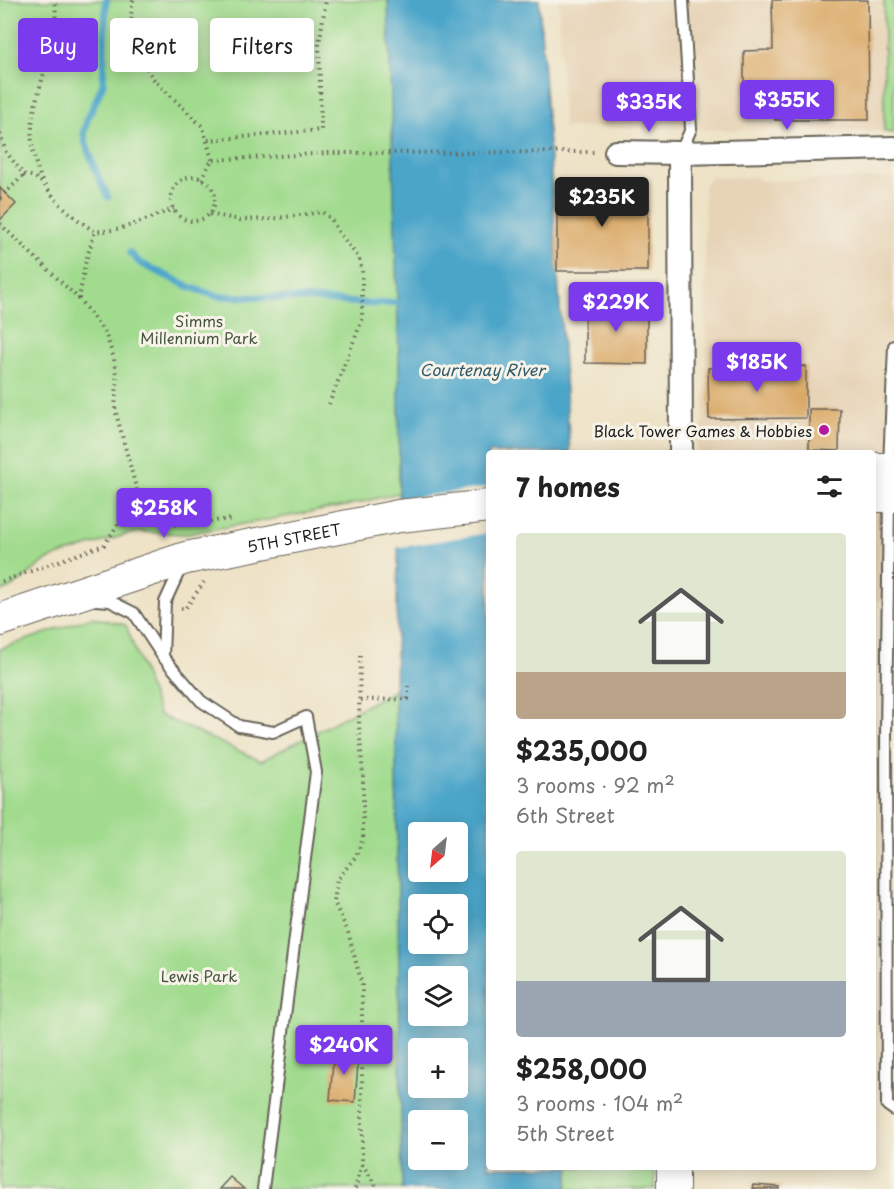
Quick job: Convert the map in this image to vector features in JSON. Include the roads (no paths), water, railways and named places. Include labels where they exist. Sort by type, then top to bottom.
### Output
[{"type":"main road","name":"5TH STREET","points":[[0,621],[186,558],[346,525],[399,516],[486,506]]},
{"type":"main road","points":[[673,1170],[673,1189]]},
{"type":"street","points":[[616,152],[680,153],[894,148]]},
{"type":"street","points":[[680,153],[681,450]]},
{"type":"lane","points":[[680,153],[691,129],[683,0]]},
{"type":"lane","points":[[894,346],[885,483],[887,1105],[894,1110]]},
{"type":"lane","points":[[162,657],[165,602],[186,558]]},
{"type":"lane","points":[[64,599],[110,601],[134,613],[162,657],[201,701],[239,726],[273,732],[306,717],[316,772],[263,1189]]},
{"type":"water","name":"Courtenay River","points":[[388,0],[539,0],[570,450],[486,450],[486,1170],[570,1170],[567,1189],[402,1189],[395,690],[399,516],[399,358]]},
{"type":"waterway","points":[[106,0],[103,84],[87,120],[84,133],[97,174],[108,197]]},
{"type":"waterway","points":[[130,253],[140,263],[190,287],[216,296],[312,299],[372,304],[404,302]]},
{"type":"place","name":"Black Tower Games & Hobbies","points":[[824,430]]},
{"type":"park label","name":"Simms Millennium Park","points":[[199,328]]},
{"type":"park label","name":"Lewis Park","points":[[199,975]]}]
